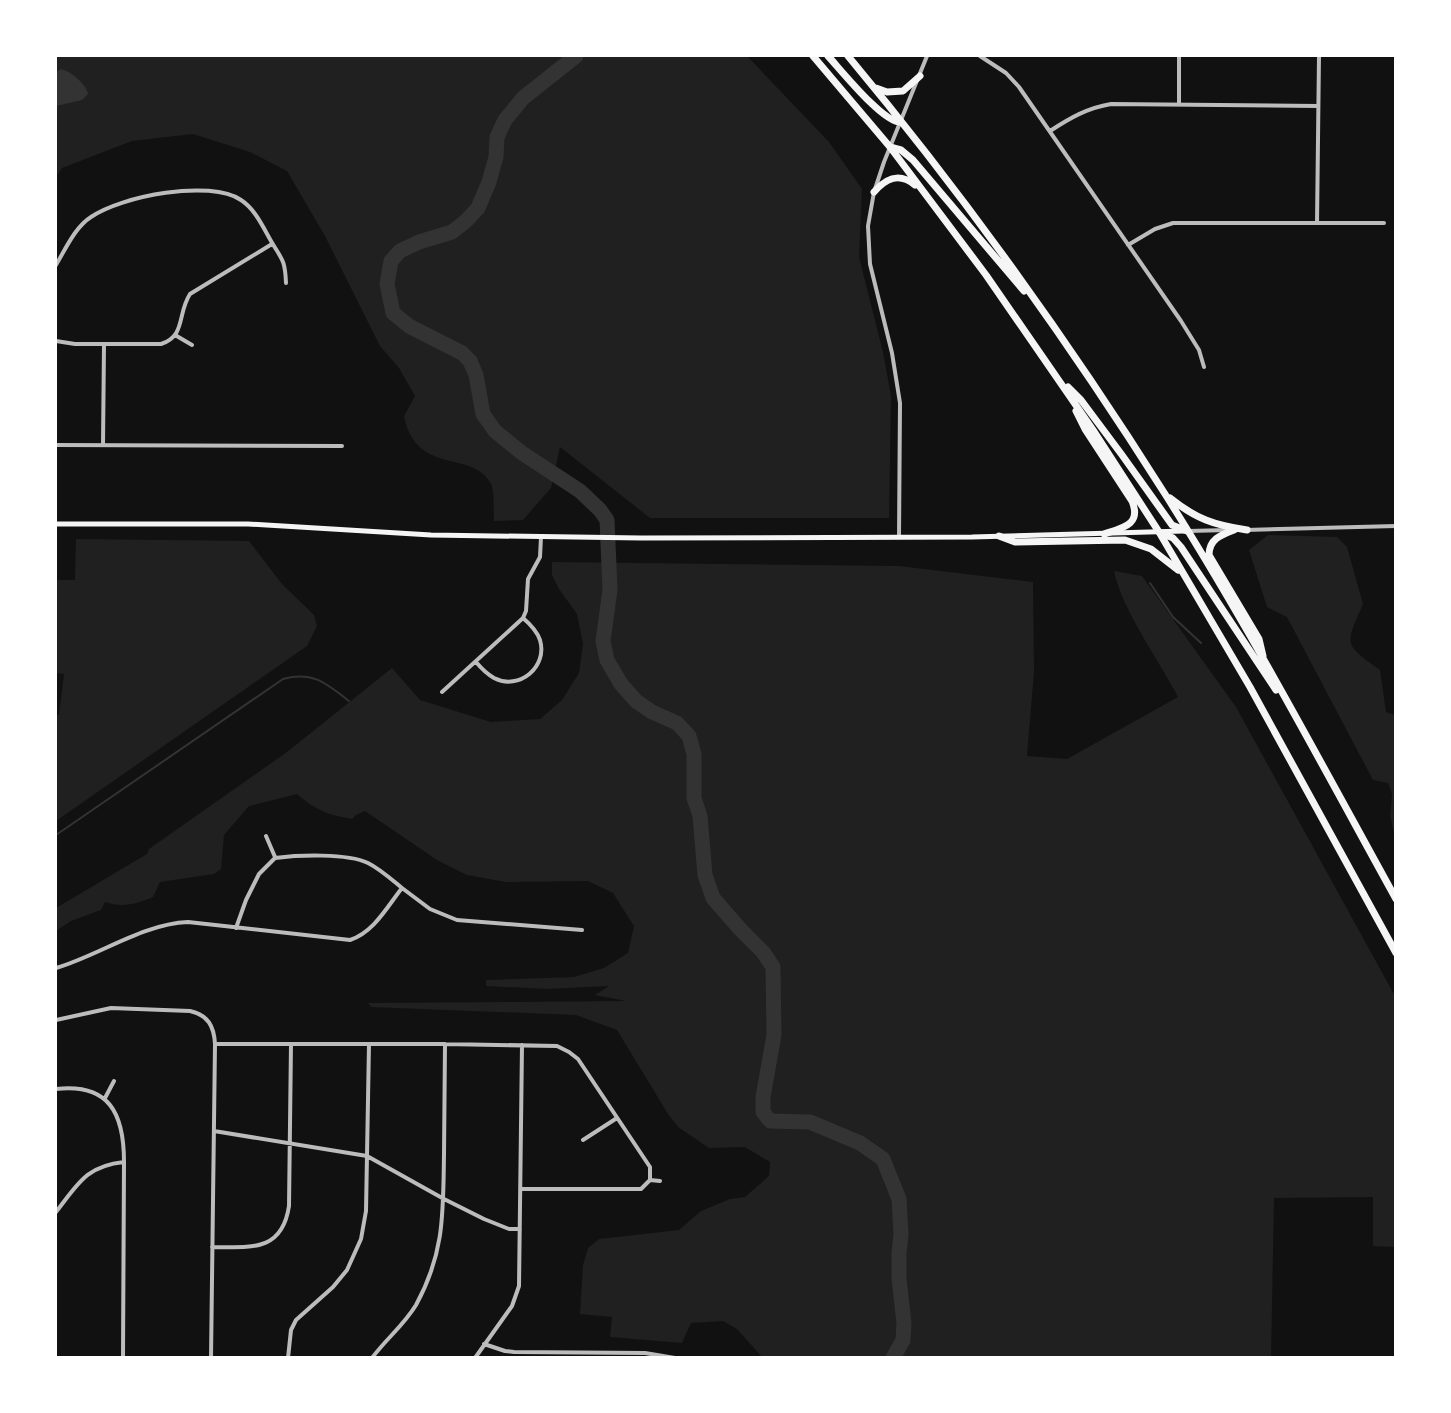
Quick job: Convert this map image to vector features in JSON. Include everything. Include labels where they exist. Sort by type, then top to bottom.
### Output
[{"type":"highway","points":[[813,56],[890,147],[986,275],[1054,372],[1159,532],[1250,687],[1395,953]]},
{"type":"highway","points":[[828,56],[879,111],[893,122],[901,122]]},
{"type":"highway","points":[[848,56],[974,216],[1044,313],[1165,494],[1266,664],[1395,899]]},
{"type":"highway","points":[[874,88],[887,92],[903,91],[920,75]]},
{"type":"highway","points":[[890,147],[901,150],[913,160],[1044,313]]},
{"type":"highway","points":[[874,192],[886,180],[897,177],[910,181],[926,194]]},
{"type":"highway","points":[[1054,372],[1081,400],[1172,525],[1187,531]]},
{"type":"highway","points":[[1066,390],[1085,429],[1132,501],[1135,510],[1129,524],[1104,534]]},
{"type":"highway","points":[[1165,494],[1199,519],[1210,524],[1246,530]]},
{"type":"highway","points":[[1234,530],[1213,540],[1209,555],[1259,639],[1266,664]]},
{"type":"highway","points":[[1159,532],[1173,538],[1181,547],[1259,667],[1295,717]]},
{"type":"highway","points":[[999,536],[1015,542],[1125,540],[1156,551],[1185,575]]},
{"type":"main road","points":[[56,524],[248,524],[423,534],[641,538],[999,536],[1187,531]]},
{"type":"street","points":[[899,537],[900,403],[892,353],[867,245],[870,208],[874,192],[927,56]]},
{"type":"street","points":[[980,56],[1006,73],[1019,87],[1192,338],[1204,367]]},
{"type":"street","points":[[1179,56],[1179,105]]},
{"type":"street","points":[[1317,223],[1319,56]]},
{"type":"street","points":[[1050,131],[1076,114],[1093,107],[1111,104],[1318,106]]},
{"type":"street","points":[[56,265],[83,223],[99,212],[159,192],[220,192],[231,195],[250,207],[285,263],[286,283]]},
{"type":"street","points":[[1128,245],[1155,229],[1173,223],[1384,223]]},
{"type":"street","points":[[56,341],[66,344],[161,344],[171,341],[175,335],[184,303],[190,294],[272,244]]},
{"type":"street","points":[[175,335],[192,345]]},
{"type":"street","points":[[103,445],[104,344]]},
{"type":"street","points":[[56,445],[342,446]]},
{"type":"street","points":[[1187,531],[1395,526]]},
{"type":"street","points":[[442,692],[523,618],[526,611],[528,579],[540,557],[541,537]]},
{"type":"street","points":[[476,662],[494,678],[502,681],[518,680],[533,671],[539,664],[541,647],[532,626],[523,618]]},
{"type":"street","points":[[266,836],[275,858]]},
{"type":"street","points":[[236,928],[259,874],[275,858],[304,856],[357,859],[369,863],[430,909],[457,920],[582,930]]},
{"type":"street","points":[[56,968],[166,924],[188,922],[350,940],[359,937],[372,927],[402,888]]},
{"type":"street","points":[[56,1020],[111,1008],[190,1011],[205,1016],[211,1024],[215,1044],[211,1358]]},
{"type":"street","points":[[215,1044],[557,1046],[578,1059],[650,1167],[650,1180],[641,1190],[521,1189]]},
{"type":"street","points":[[212,1247],[256,1247],[265,1244],[282,1230],[288,1218],[291,1044]]},
{"type":"street","points":[[288,1358],[291,1330],[296,1320],[333,1287],[347,1270],[356,1253],[365,1224],[369,1044]]},
{"type":"street","points":[[372,1358],[407,1318],[426,1284],[440,1240],[444,1200],[445,1044]]},
{"type":"street","points":[[475,1358],[512,1306],[519,1286],[522,1045]]},
{"type":"street","points":[[105,1098],[114,1081]]},
{"type":"street","points":[[56,1089],[84,1089],[94,1092],[105,1098],[118,1117],[124,1144],[123,1358]]},
{"type":"street","points":[[583,1140],[616,1118]]},
{"type":"street","points":[[214,1131],[367,1156],[444,1200],[509,1229],[520,1229]]},
{"type":"street","points":[[56,1212],[92,1170],[108,1164],[124,1162]]},
{"type":"street","points":[[650,1180],[660,1181]]},
{"type":"street","points":[[484,1344],[514,1352],[612,1355],[645,1353],[675,1358]]},
{"type":"shaded area","points":[[56,56],[747,56],[829,142],[862,189],[859,257],[883,352],[891,396],[889,518],[650,518],[560,447],[551,488],[523,520],[494,521],[492,488],[483,474],[472,467],[432,455],[420,447],[410,435],[404,416],[415,396],[399,368],[380,346],[325,236],[287,171],[250,152],[193,134],[132,141],[62,168],[56,177]]},
{"type":"shaded area","points":[[61,69],[74,76],[84,86],[88,94],[82,100],[56,106],[56,72]]},
{"type":"shaded area","points":[[1268,535],[1337,537],[1347,547],[1363,604],[1353,628],[1351,643],[1359,654],[1380,670],[1386,712],[1395,715],[1395,837],[1390,816],[1392,794],[1388,783],[1373,780],[1287,617],[1267,607],[1249,550]]},
{"type":"shaded area","points":[[76,539],[249,541],[282,584],[314,615],[317,626],[307,646],[56,821],[56,715],[59,715],[64,674],[56,673],[56,580],[75,580]]},
{"type":"shaded area","points":[[552,562],[899,566],[1033,582],[1034,672],[1027,756],[1067,759],[1178,697],[1124,601],[1114,571],[1142,576],[1236,707],[1395,996],[1395,1247],[1373,1246],[1373,1197],[1274,1198],[1271,1357],[762,1357],[737,1329],[723,1321],[691,1323],[682,1343],[610,1337],[612,1317],[580,1314],[583,1265],[588,1248],[599,1239],[679,1230],[701,1211],[730,1199],[745,1197],[769,1176],[770,1162],[745,1147],[709,1148],[678,1127],[617,1030],[576,1015],[371,1007],[368,1003],[626,1001],[595,995],[609,986],[547,989],[486,986],[486,980],[574,977],[604,968],[628,953],[634,926],[613,893],[588,881],[506,882],[467,875],[437,860],[365,811],[352,819],[335,815],[316,808],[297,794],[249,806],[224,835],[221,869],[214,874],[160,882],[153,897],[129,904],[117,905],[105,902],[101,910],[71,921],[56,931],[56,908],[147,854],[149,849],[287,752],[392,668],[420,700],[491,722],[540,719],[562,700],[579,673],[583,644],[577,614],[552,575]]},
{"type":"waterway","points":[[576,56],[523,98],[505,120],[497,137],[496,157],[489,182],[478,208],[452,232],[419,242],[400,251],[391,261],[387,284],[393,313],[409,326],[462,353],[470,361],[476,375],[483,414],[495,431],[522,453],[580,491],[607,520],[610,590],[603,641],[607,660],[621,684],[636,701],[652,712],[677,723],[689,736],[694,754],[694,798],[700,816],[705,875],[713,898],[763,952],[773,967],[774,1035],[763,1097],[763,1112],[770,1121],[810,1122],[860,1143],[883,1159],[899,1199],[901,1235],[899,1279],[904,1323],[903,1340],[893,1358]]},
{"type":"waterway","points":[[1150,583],[1173,617],[1201,643]]},
{"type":"waterway","points":[[56,835],[283,679],[303,677],[319,680],[349,701]]}]
